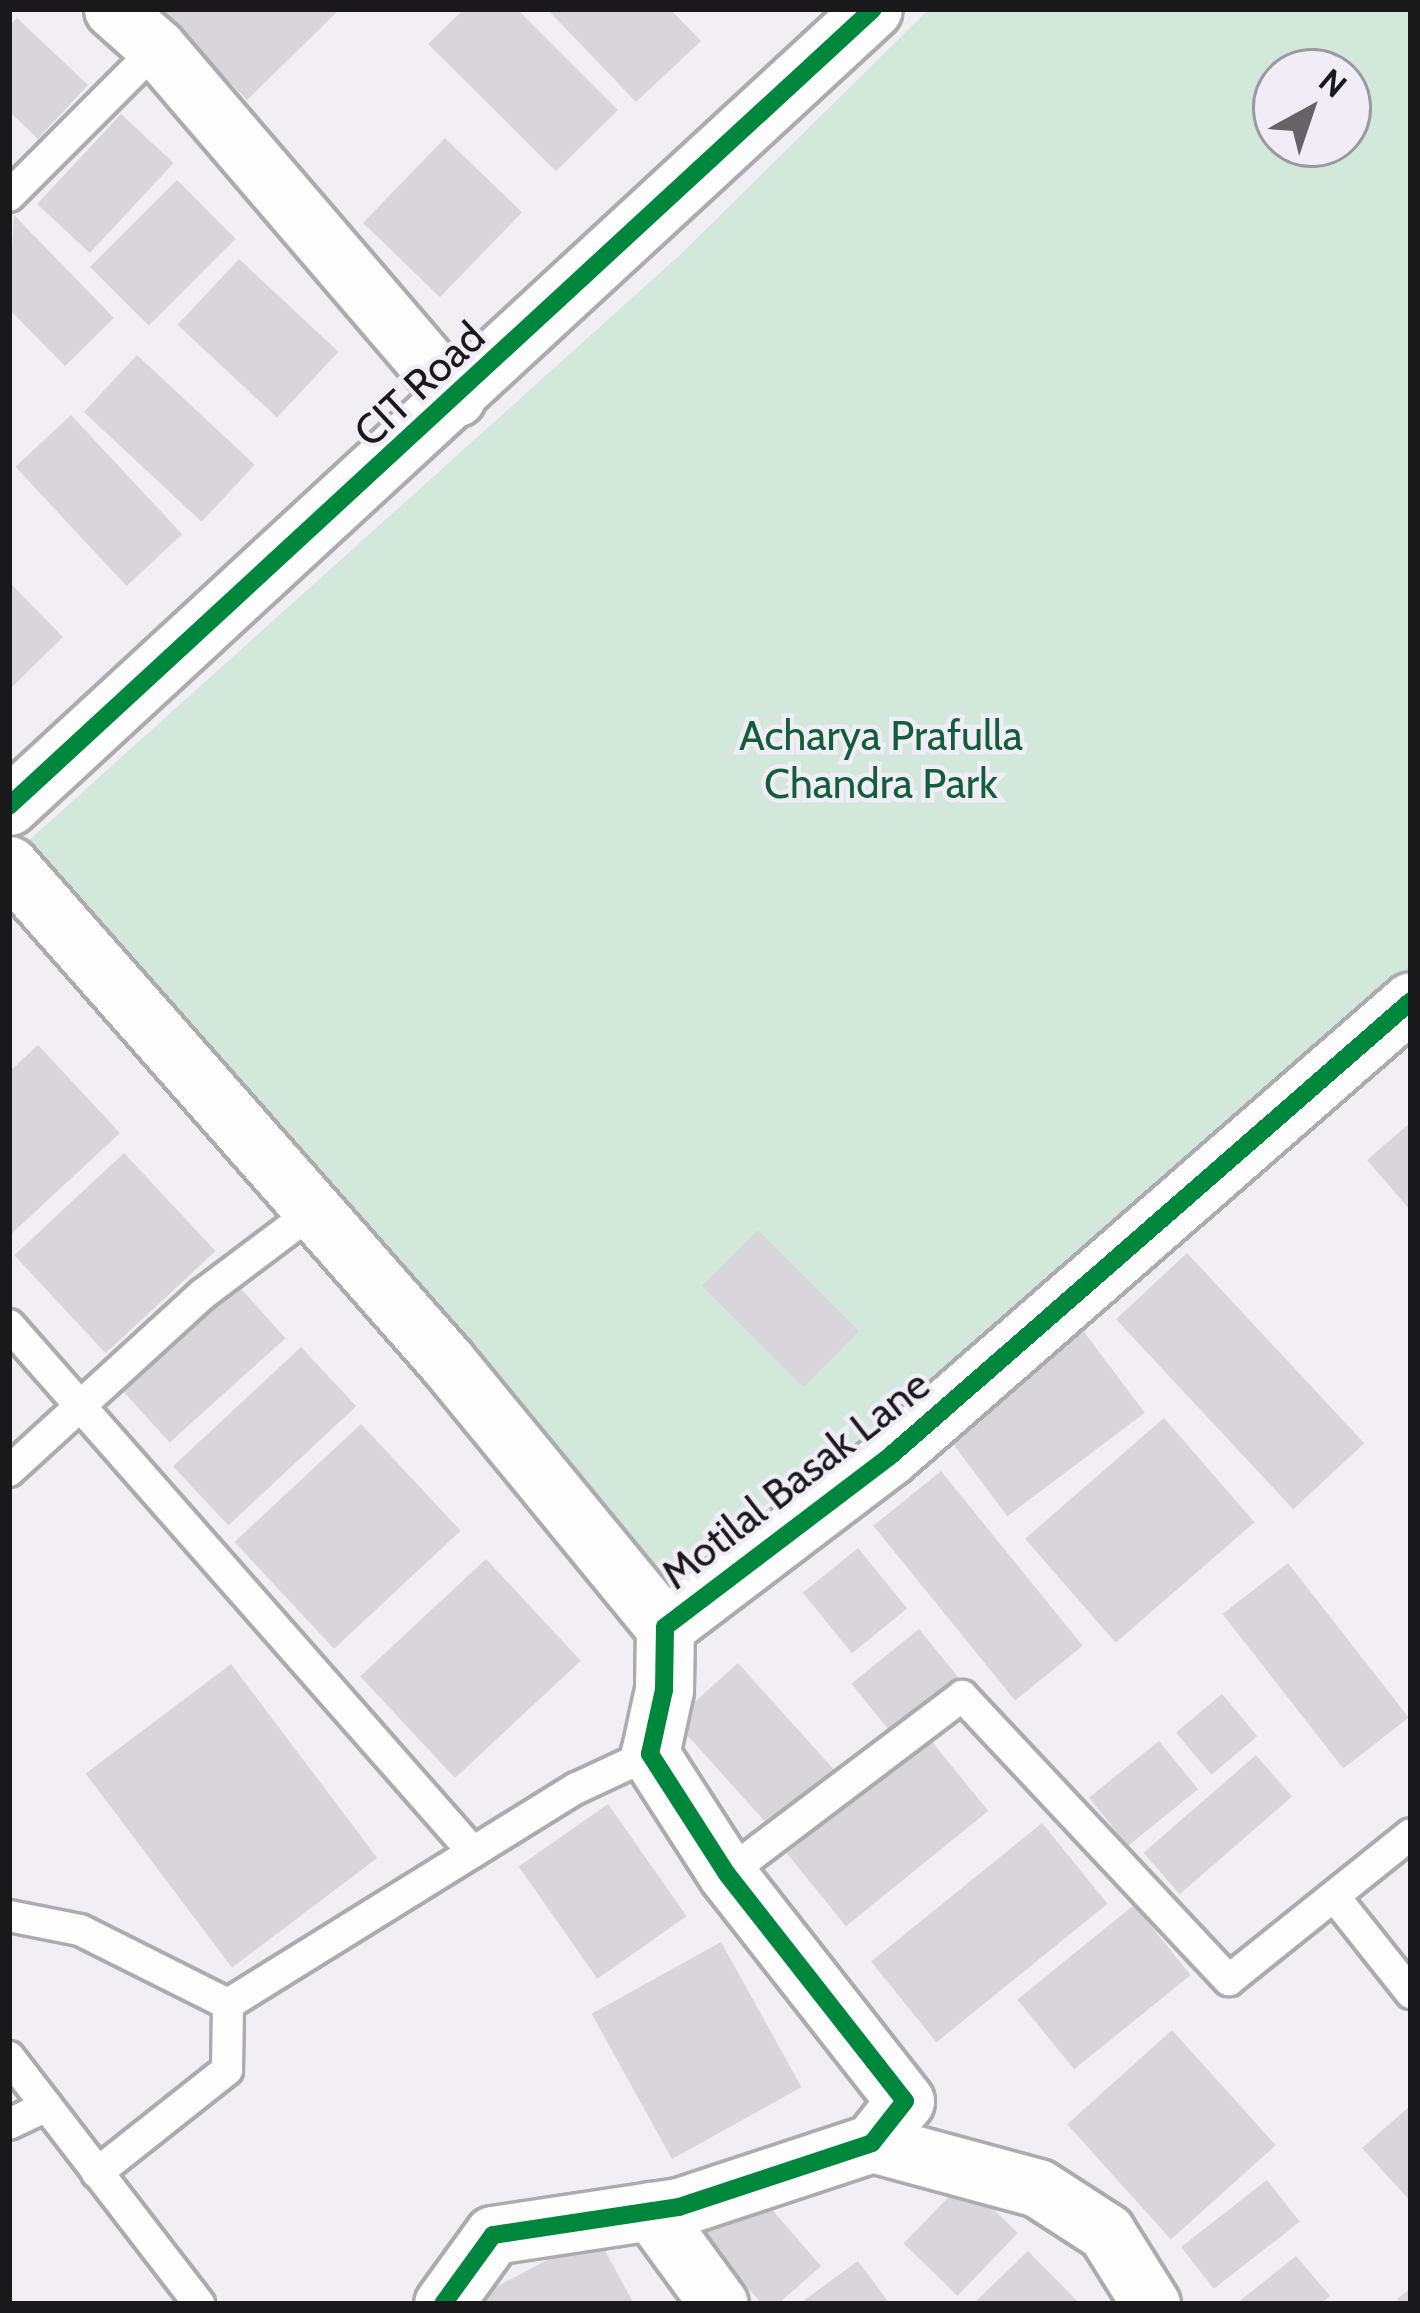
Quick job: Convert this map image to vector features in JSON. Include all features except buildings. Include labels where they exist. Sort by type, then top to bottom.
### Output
[{"type":"street","points":[[113,9],[157,49],[456,397]]},
{"type":"street","name":"CIT Road","points":[[9,806],[873,9]]},
{"type":"street","points":[[9,865],[313,1210],[665,1627]]},
{"type":"street","name":"Motilal Basak Lane","points":[[650,1754],[664,1690],[665,1627],[889,1457],[1411,1001]]},
{"type":"street","points":[[650,1754],[727,1874],[905,2101],[872,2143]]},
{"type":"street","points":[[442,2304],[493,2235],[651,2211],[872,2143],[1038,2188],[1106,2233],[1150,2304]]},
{"type":"street","points":[[651,2211],[719,2304]]},
{"type":"lane","points":[[9,196],[157,49]]},
{"type":"lane","points":[[9,1471],[202,1294],[313,1210]]},
{"type":"lane","points":[[9,1325],[83,1403],[473,1852]]},
{"type":"lane","points":[[727,1874],[962,1696],[1228,1980],[1337,1900],[1411,1834]]},
{"type":"lane","points":[[228,2004],[473,1852],[650,1754]]},
{"type":"lane","points":[[1337,1900],[1411,1993]]},
{"type":"lane","points":[[9,1916],[80,1930],[228,2004]]},
{"type":"lane","points":[[97,2173],[227,2070],[228,2004]]},
{"type":"lane","points":[[9,2057],[199,2304]]},
{"type":"lane","points":[[9,2124],[46,2106]]},
{"type":"green space","name":"Acharya Prafulla Chandra Park","points":[[929,9],[1411,9],[1411,970],[981,1351],[666,1577],[27,842],[682,253]]},
{"type":"cycle path","points":[[9,806],[873,9]]},
{"type":"cycle path","points":[[443,2304],[493,2235],[679,2207],[872,2143],[905,2101],[727,1874],[650,1754],[664,1690],[665,1627],[889,1457],[1411,1001]]}]
